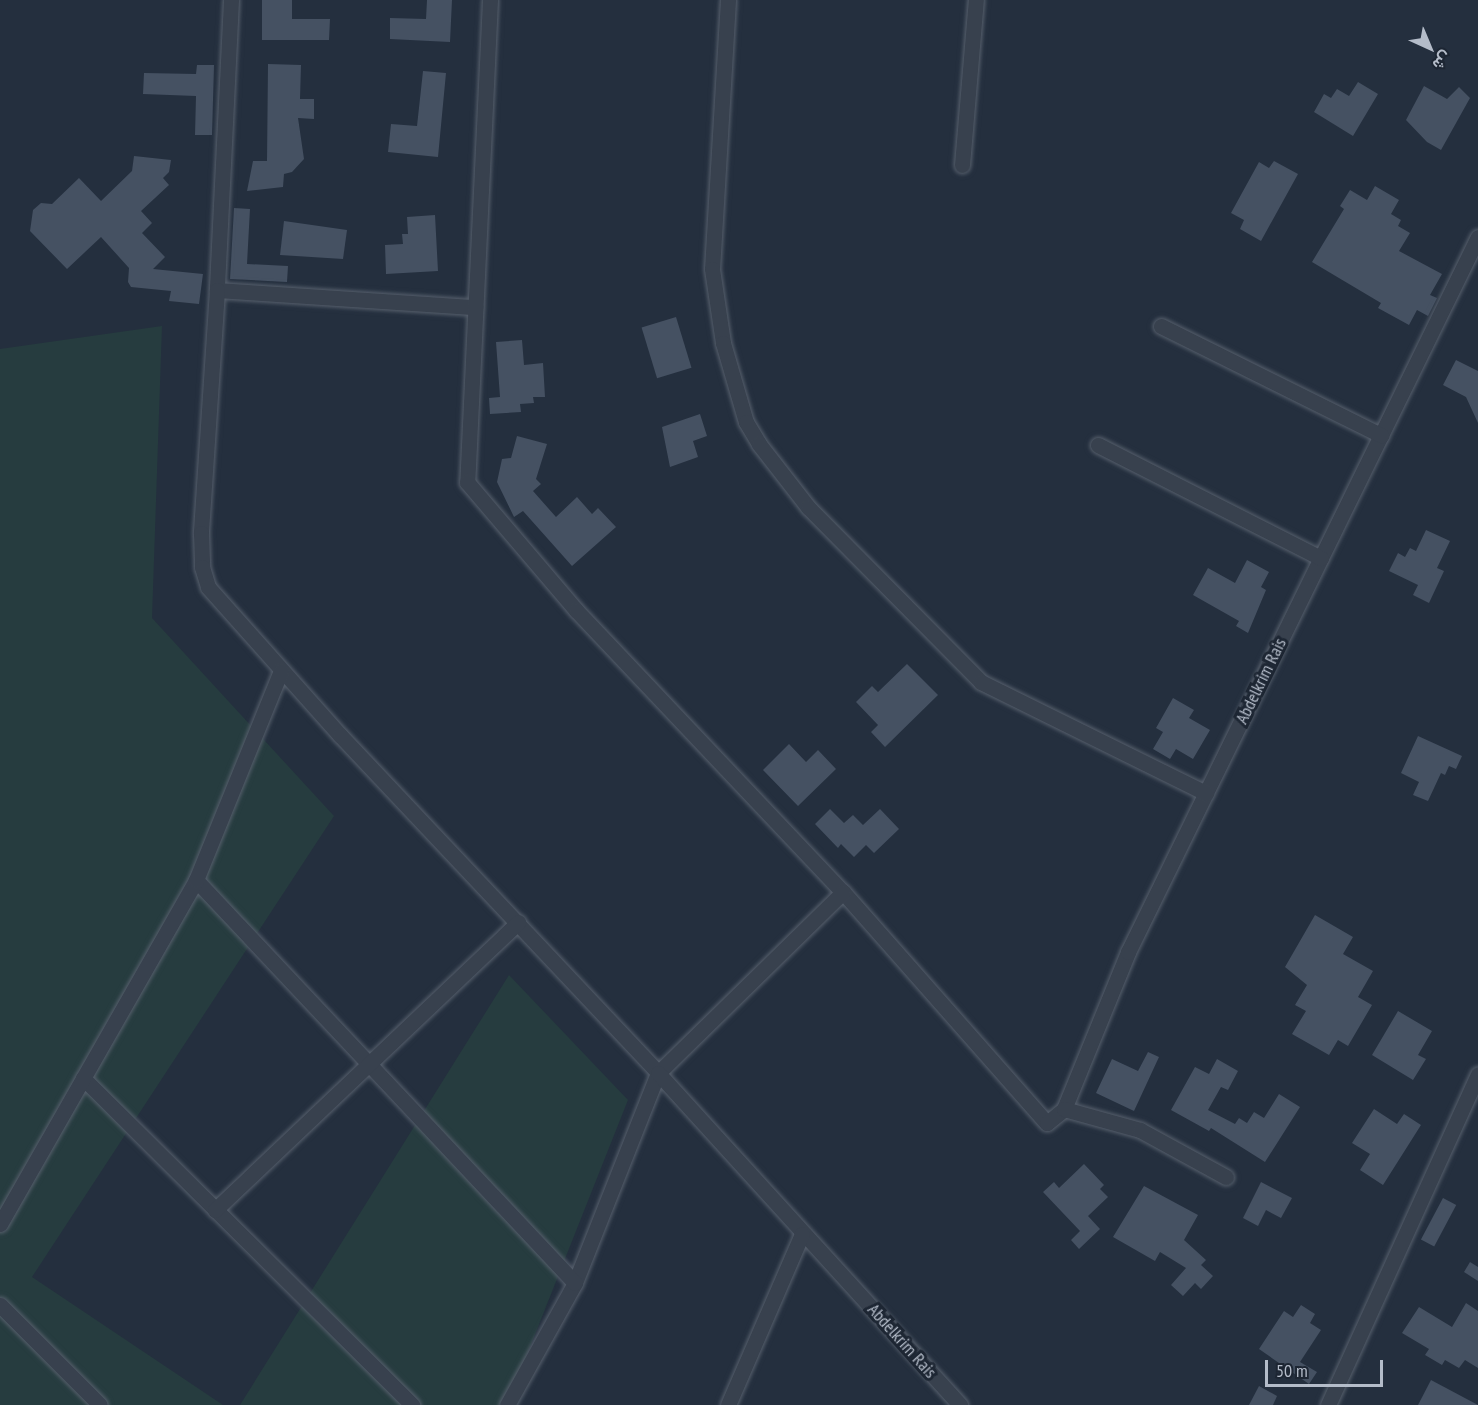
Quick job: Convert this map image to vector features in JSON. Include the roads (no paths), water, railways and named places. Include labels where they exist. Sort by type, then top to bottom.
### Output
[{"type":"street","name":"Abdelkrim Rais","points":[[231,0],[217,290],[201,533],[202,567],[214,596],[281,671],[658,1073],[802,1234],[960,1405]]},
{"type":"street","points":[[490,0],[466,467],[468,485],[576,610],[843,892],[658,1073],[575,1283],[507,1405]]},
{"type":"street","points":[[728,0],[712,269],[723,343],[746,422],[759,444],[808,507],[981,682],[1206,793]]},
{"type":"street","points":[[962,165],[976,0]]},
{"type":"street","name":"Abdelkrim Rais","points":[[843,892],[1047,1124],[1064,1109],[1128,952],[1478,237]]},
{"type":"street","points":[[217,290],[476,307]]},
{"type":"street","points":[[1161,326],[1381,435]]},
{"type":"street","points":[[1098,445],[1321,558]]},
{"type":"street","points":[[0,1224],[196,880],[281,671]]},
{"type":"street","points":[[196,880],[575,1283]]},
{"type":"street","points":[[215,1210],[518,922]]},
{"type":"street","points":[[1328,1405],[1472,1104],[1478,1074]]},
{"type":"street","points":[[83,1078],[403,1402]]},
{"type":"street","points":[[1064,1109],[1140,1130],[1227,1177]]},
{"type":"street","points":[[728,1405],[802,1234]]},
{"type":"street","points":[[0,1305],[100,1405]]}]
